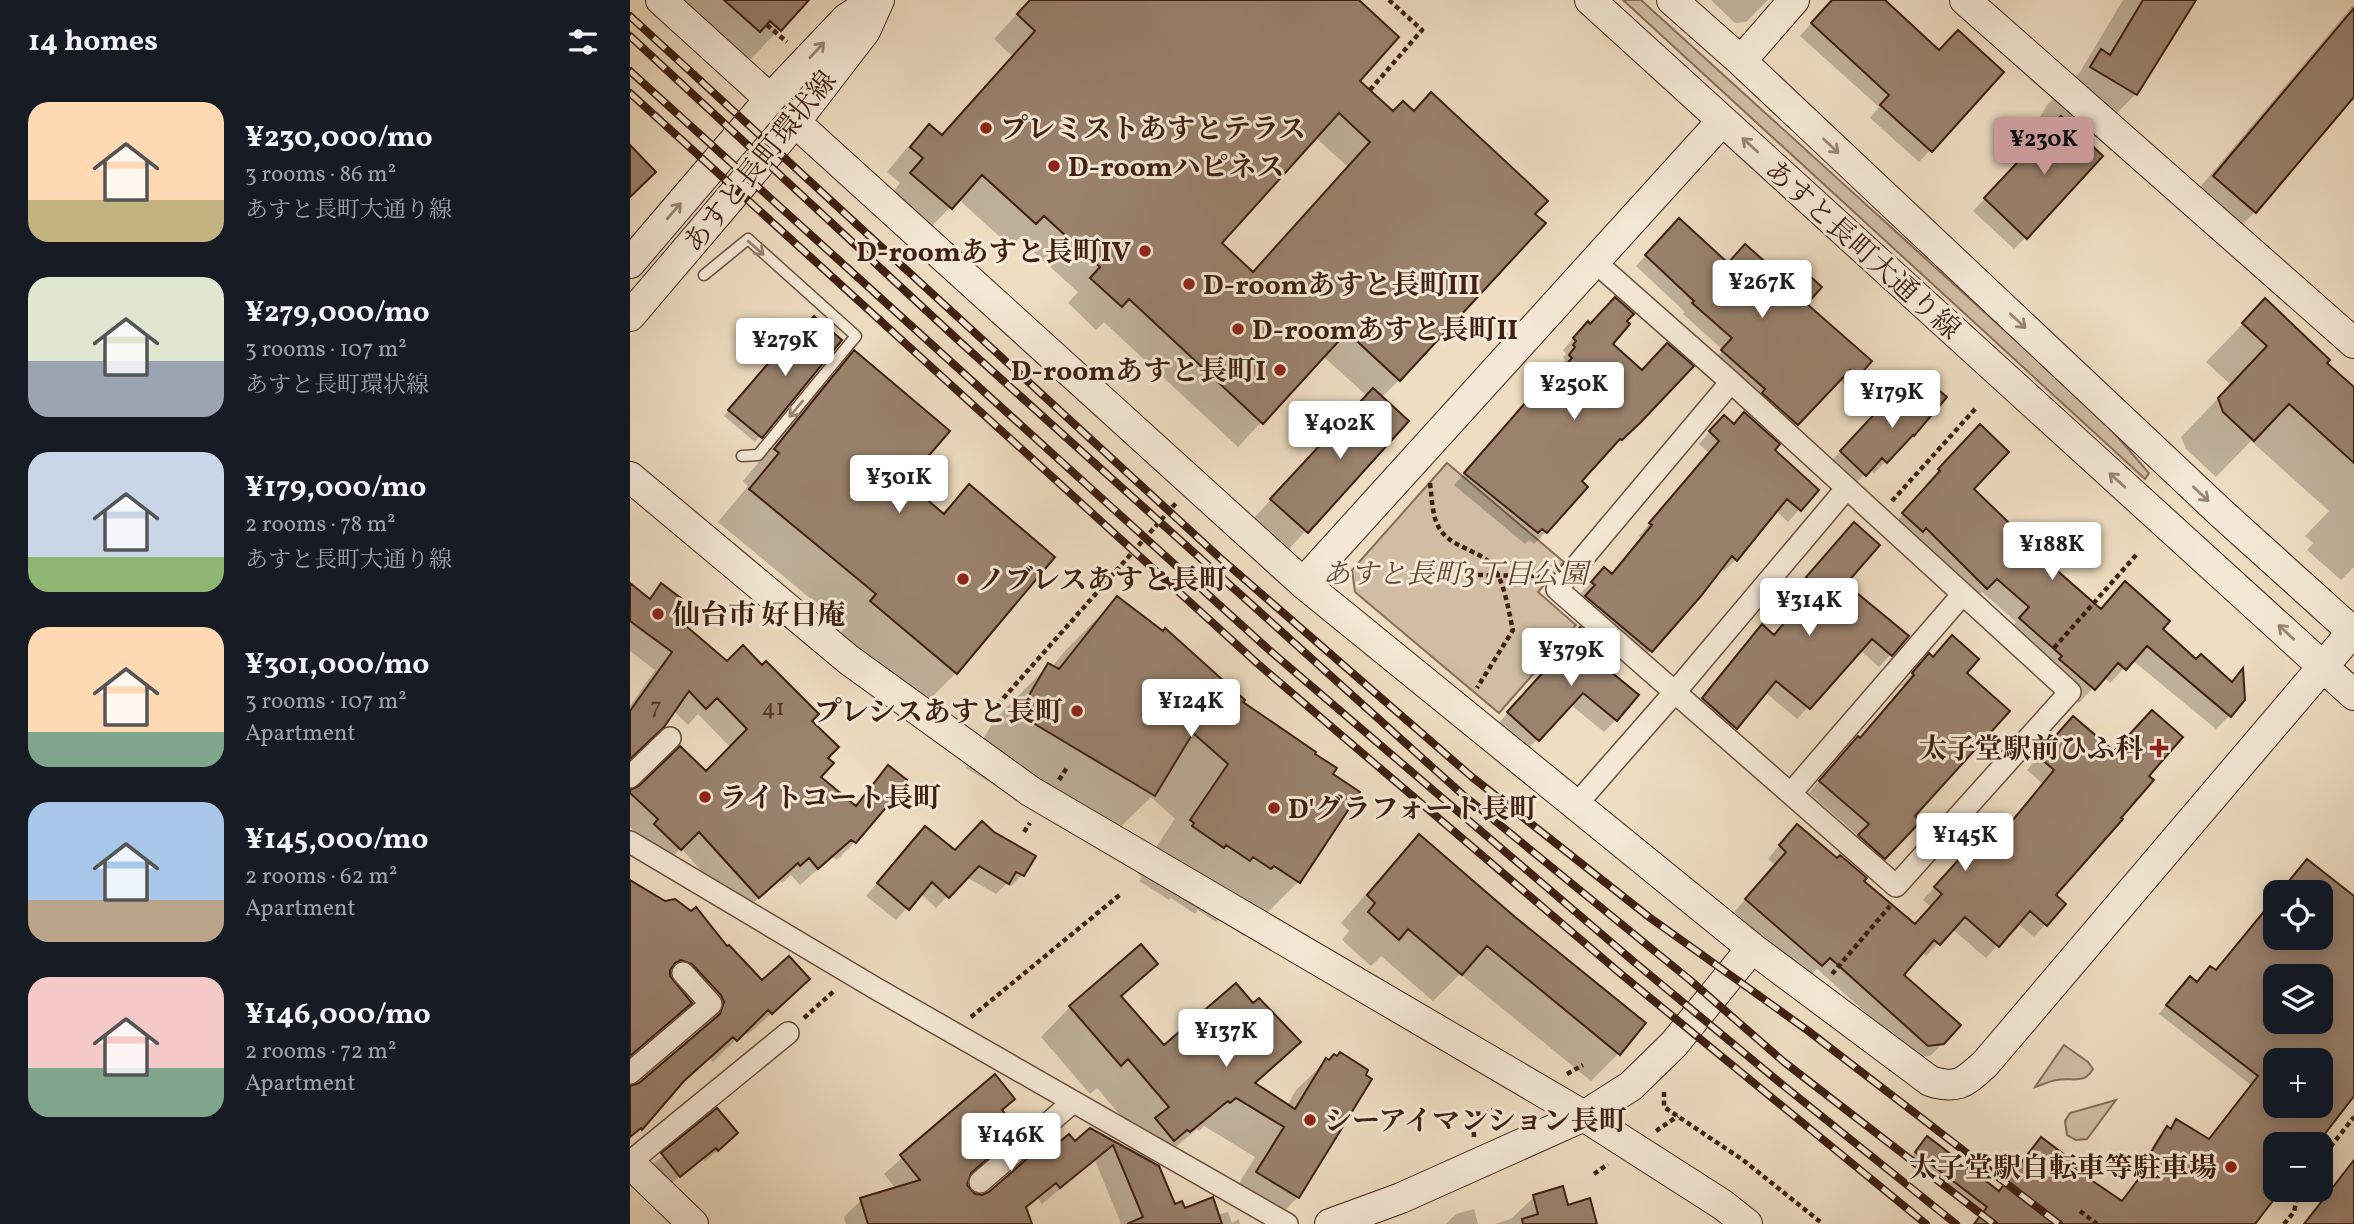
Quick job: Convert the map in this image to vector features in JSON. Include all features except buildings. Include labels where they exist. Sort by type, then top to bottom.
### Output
[{"type":"street","points":[[661,0],[770,99]]},
{"type":"street","name":"あすと長町環状線","points":[[630,263],[770,99],[846,19],[874,0]]},
{"type":"street","name":"あすと長町環状線","points":[[630,316],[794,122],[865,31],[879,0]]},
{"type":"street","name":"あすと長町大通り線","points":[[1591,0],[2354,695]]},
{"type":"street","name":"あすと長町大通り線","points":[[1672,0],[1741,61],[2210,502],[2353,632]]},
{"type":"street","points":[[1741,61],[1794,0]]},
{"type":"street","points":[[1965,0],[2354,343]]},
{"type":"street","points":[[1303,583],[1723,121]]},
{"type":"street","points":[[794,122],[1303,583],[1752,948],[1930,1082],[1956,1086],[1985,1064],[2321,666],[2353,632]]},
{"type":"street","points":[[1594,261],[1731,382],[2070,692],[1896,886],[1558,589],[1731,382]]},
{"type":"street","points":[[630,477],[849,660],[1030,791],[1584,1116],[1713,1198],[1747,1224]]},
{"type":"street","points":[[1575,806],[1846,489]]},
{"type":"street","points":[[1791,793],[1962,594]]},
{"type":"street","points":[[630,777],[670,738]]},
{"type":"street","points":[[630,842],[852,974],[1287,1224]]},
{"type":"street","points":[[1330,1224],[1401,1198],[1584,1116],[1631,1086],[1674,1044],[1752,948]]},
{"type":"street","points":[[630,1073],[710,1004],[683,973]]},
{"type":"street","points":[[692,1224],[630,1162],[788,1033]]},
{"type":"street","points":[[981,1182],[1073,1102]]},
{"type":"lane","points":[[704,275],[748,239],[856,336],[758,455],[743,456]]},
{"type":"path","points":[[1370,90],[1422,30],[1389,0]]},
{"type":"path","points":[[767,25],[790,45]]},
{"type":"path","points":[[1877,517],[1976,408]]},
{"type":"path","points":[[1429,474],[1433,513],[1441,534],[1490,562],[1513,631],[1471,698]]},
{"type":"path","points":[[992,711],[1182,496]]},
{"type":"path","points":[[2039,664],[2137,554]]},
{"type":"path","points":[[1478,575],[1551,576],[1562,584]]},
{"type":"path","points":[[1057,783],[1068,766]]},
{"type":"path","points":[[1827,980],[1893,902],[1896,886]]},
{"type":"path","points":[[952,1032],[1122,893]]},
{"type":"path","points":[[788,1033],[852,974]]},
{"type":"path","points":[[1560,1077],[1583,1065]]},
{"type":"path","points":[[1664,1081],[1664,1107],[1743,1160],[1823,1224]]},
{"type":"path","points":[[1480,1140],[1473,1136],[1473,1114],[1487,1113],[1495,1109]]},
{"type":"path","points":[[1656,1131],[1678,1116]]},
{"type":"path","points":[[2333,1144],[2354,1117]]},
{"type":"path","points":[[2284,1224],[2294,1212],[2296,1202]]},
{"type":"path","points":[[2080,1210],[2097,1224]]},
{"type":"green space","points":[[1623,0],[1641,0],[2102,419],[2149,473],[2145,479]]},
{"type":"green space","name":"あすと長町3丁目公園","points":[[1447,463],[1564,562],[1538,592],[1576,625],[1499,713],[1355,592],[1352,570]]},
{"type":"green space","points":[[2064,1045],[2088,1062],[2093,1069],[2082,1079],[2062,1079],[2035,1087]]},
{"type":"green space","points":[[2116,1100],[2087,1139],[2076,1140],[2067,1135],[2065,1121],[2070,1113]]},
{"type":"railway","points":[[630,16],[1219,557],[1472,777],[1649,917],[1807,1030],[2059,1224]]},
{"type":"railway","points":[[630,36],[958,340],[1462,794],[1690,980],[1784,1062],[1994,1224]]},
{"type":"railway","points":[[630,71],[1268,649],[1633,961],[1956,1224]]},
{"type":"railway","points":[[630,93],[1258,664],[1621,974],[1926,1224]]},
{"type":"place","name":"プレミストあすとテラス","points":[[986,128]]},
{"type":"place","name":"D-roomハピネス","points":[[1054,166]]},
{"type":"place","name":"D-roomあすと長町IV","points":[[1145,251]]},
{"type":"place","name":"D-roomあすと長町III","points":[[1189,284]]},
{"type":"place","name":"D-roomあすと長町II","points":[[1238,329]]},
{"type":"place","name":"D-roomあすと長町I","points":[[1280,370]]},
{"type":"place","name":"ノブレスあすと長町","points":[[963,579]]},
{"type":"place","name":"仙台市 好日庵","points":[[658,614]]},
{"type":"place","name":"プレシスあすと長町","points":[[1077,711]]},
{"type":"place","name":"太子堂駅前ひふ科","points":[[2159,748]]},
{"type":"place","name":"ライトコート長町","points":[[705,797]]},
{"type":"place","name":"D'グラフォート長町","points":[[1274,808]]},
{"type":"place","name":"シーアイマンション長町","points":[[1310,1120]]},
{"type":"place","name":"太子堂駅自転車等駐車場","points":[[2231,1167]]}]
